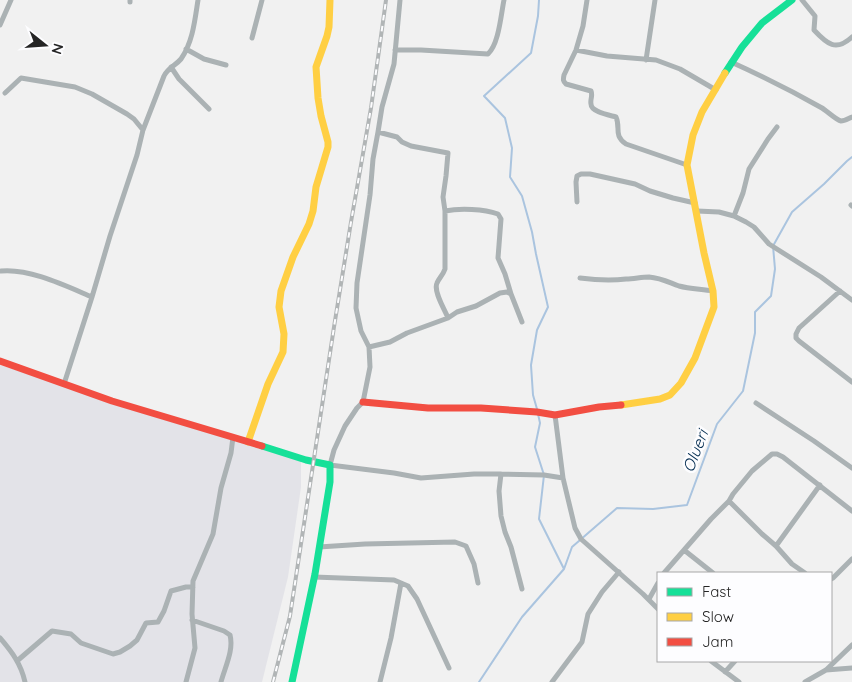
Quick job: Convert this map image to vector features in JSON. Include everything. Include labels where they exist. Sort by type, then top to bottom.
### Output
[{"type":"street","points":[[0,25],[12,0]]},
{"type":"street","points":[[64,384],[137,155],[143,130],[167,70],[178,62],[186,49],[194,27],[198,0]]},
{"type":"street","points":[[252,38],[262,0]]},
{"type":"street","points":[[248,442],[268,384],[283,352],[284,334],[279,307],[281,291],[293,257],[309,224],[313,211],[316,187],[328,147],[318,98],[316,67],[329,27],[330,0]]},
{"type":"street","points":[[292,682],[314,576],[330,482],[330,466],[334,450],[345,426],[363,402],[370,367],[369,347],[361,331],[356,308],[357,283],[382,107],[394,64],[400,0]]},
{"type":"street","points":[[395,50],[488,54],[492,50],[498,34],[504,0]]},
{"type":"street","points":[[588,0],[576,50],[564,75],[564,82],[591,91],[591,107],[616,117],[618,121],[617,131],[621,140],[626,144],[687,165]]},
{"type":"street","points":[[646,60],[655,0]]},
{"type":"street","points":[[363,402],[428,408],[481,408],[555,415],[643,402],[670,395],[682,383],[695,358],[714,307],[713,291],[687,165],[693,135],[702,112],[731,62],[742,47],[762,23],[792,0]]},
{"type":"street","points":[[802,0],[815,16],[814,30],[823,40],[837,46],[844,44],[852,37]]},
{"type":"street","points":[[186,49],[204,59],[226,65]]},
{"type":"street","points":[[576,50],[607,56],[656,60],[680,69],[716,90]]},
{"type":"street","points":[[731,62],[799,94],[839,120],[843,121],[852,117]]},
{"type":"street","points":[[171,67],[179,80],[210,109]]},
{"type":"street","points":[[4,93],[21,78],[75,88],[92,94],[127,114],[143,130]]},
{"type":"street","points":[[734,216],[750,169],[777,128]]},
{"type":"street","points":[[378,132],[396,137],[411,146],[448,153],[443,197],[445,211],[445,269],[436,285],[437,293],[448,318]]},
{"type":"street","points":[[577,202],[577,176],[590,174],[635,184],[696,207],[734,216],[754,227],[769,244],[821,277],[852,300]]},
{"type":"street","points":[[445,211],[465,210],[498,214],[501,219],[498,258],[522,322]]},
{"type":"street","points":[[1,270],[17,270],[34,275],[92,297]]},
{"type":"street","points":[[580,278],[611,280],[640,277],[652,278],[666,280],[687,287],[713,291]]},
{"type":"street","points":[[840,291],[799,328],[796,338],[852,382]]},
{"type":"street","points":[[369,347],[390,342],[407,333],[448,318],[457,312],[476,306],[500,293],[508,292],[512,294]]},
{"type":"street","points":[[0,361],[112,401],[330,466],[394,473],[420,478],[501,474],[544,475],[563,478]]},
{"type":"street","points":[[756,403],[814,440],[852,468]]},
{"type":"street","points":[[555,415],[563,478],[575,528],[581,539],[591,549],[619,572],[657,608]]},
{"type":"street","points":[[186,682],[195,648],[192,620],[193,581],[213,534],[221,488],[234,437]]},
{"type":"street","points":[[665,572],[711,519],[729,502],[733,494],[752,471],[772,454],[783,457],[852,511]]},
{"type":"street","points":[[501,474],[499,491],[501,516],[522,588]]},
{"type":"street","points":[[776,546],[820,485]]},
{"type":"street","points":[[729,502],[776,546],[792,564],[804,572]]},
{"type":"street","points":[[319,547],[455,542],[466,546],[474,564],[478,583]]},
{"type":"street","points":[[684,550],[712,572]]},
{"type":"street","points":[[832,578],[852,559]]},
{"type":"street","points":[[552,682],[582,642],[588,614],[602,592],[619,572]]},
{"type":"street","points":[[314,576],[394,580],[408,586],[417,599],[449,668]]},
{"type":"street","points":[[380,682],[391,638],[401,582]]},
{"type":"street","points":[[649,600],[657,585]]},
{"type":"street","points":[[17,661],[52,631],[71,634],[81,643],[96,649],[113,654],[120,652],[136,640],[146,623],[158,622],[171,591],[193,587]]},
{"type":"street","points":[[192,620],[224,631],[230,635],[231,650],[221,682]]},
{"type":"street","points":[[0,638],[17,661],[23,672],[25,682]]},
{"type":"street","points":[[805,682],[826,670],[852,645]]},
{"type":"street","points":[[712,662],[739,682]]},
{"type":"street","points":[[725,672],[734,662]]},
{"type":"street","points":[[826,670],[852,668]]},
{"type":"shaded area","points":[[0,365],[301,460],[301,487],[288,577],[262,682],[0,682]]},
{"type":"waterway","points":[[537,409],[533,395],[531,365],[537,330],[548,307],[532,232],[522,196],[510,177],[512,148],[505,118],[484,96],[531,53],[539,0]]},
{"type":"waterway","name":"Olueri","points":[[479,682],[522,617],[564,569],[572,547],[617,508],[653,509],[687,505],[717,424],[743,391],[755,333],[755,312],[771,296],[775,269],[773,246],[792,212],[852,157]]},
{"type":"waterway","points":[[538,414],[540,423],[535,447],[544,475],[539,519],[564,569]]},
{"type":"railway","points":[[273,682],[290,616],[334,327],[371,108],[386,0]]},
{"type":"traffic: fast","points":[[725,73],[742,47],[762,23],[792,0]]},
{"type":"traffic: fast","points":[[262,446],[306,460],[330,465],[330,482],[315,574],[292,682]]},
{"type":"traffic: slow","points":[[248,442],[268,384],[283,352],[284,334],[279,307],[281,291],[293,257],[309,224],[313,211],[316,187],[328,147],[318,98],[316,67],[329,27],[330,0]]},
{"type":"traffic: slow","points":[[621,405],[660,399],[670,395],[681,383],[695,358],[714,307],[713,291],[687,165],[693,135],[702,112],[725,73]]},
{"type":"traffic: jam","points":[[0,361],[112,401],[262,446]]},
{"type":"traffic: jam","points":[[363,402],[428,408],[481,408],[555,415],[621,405]]}]
